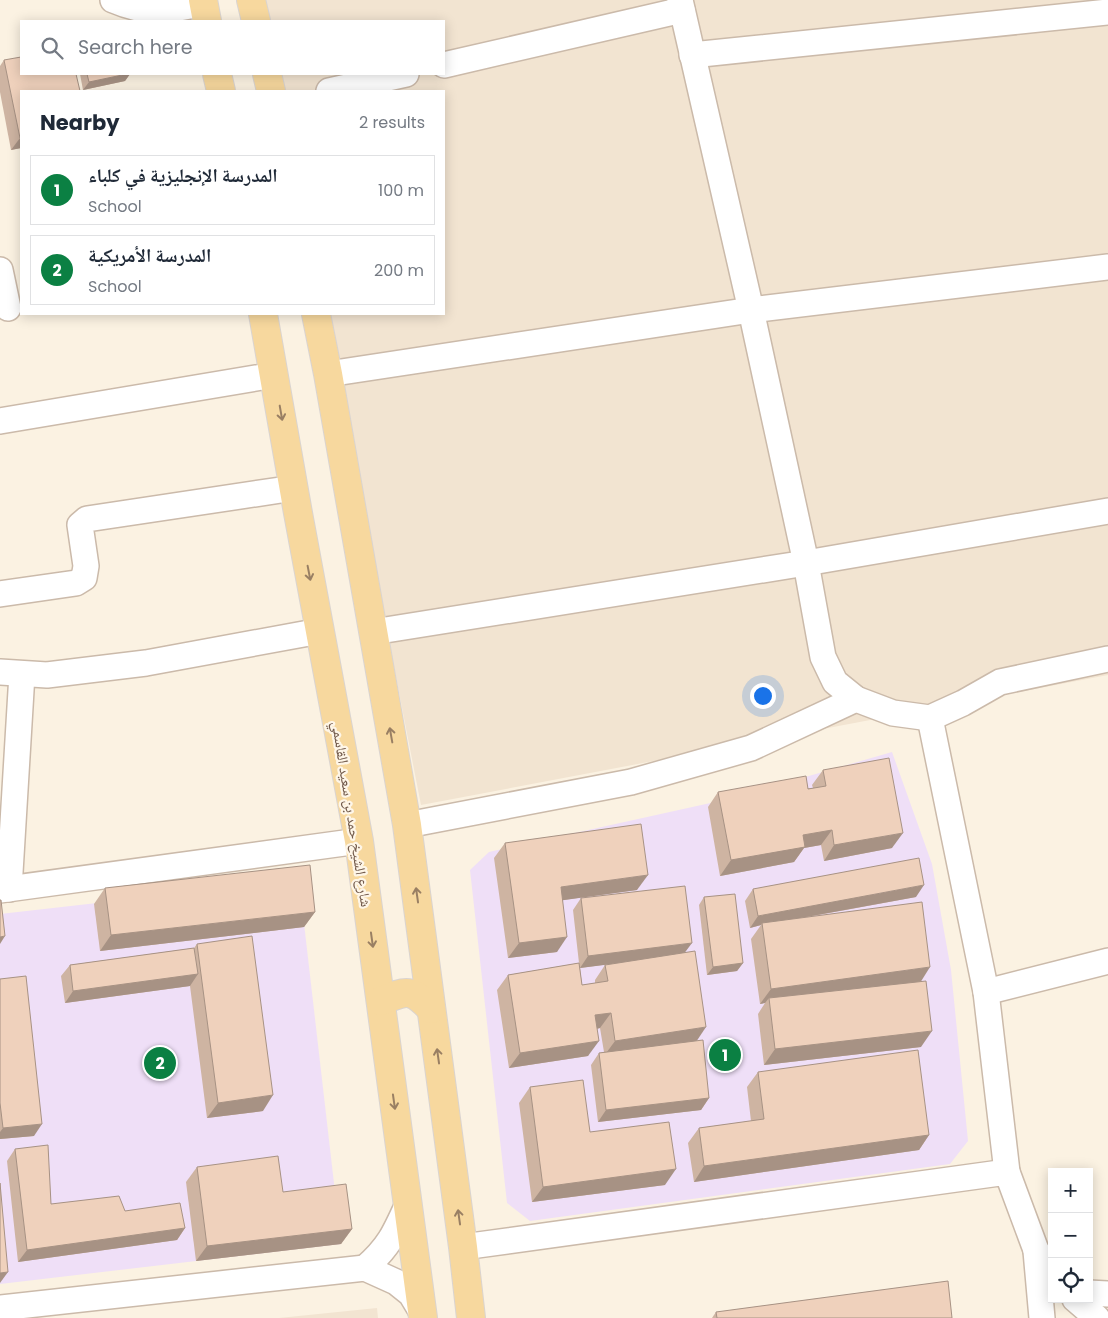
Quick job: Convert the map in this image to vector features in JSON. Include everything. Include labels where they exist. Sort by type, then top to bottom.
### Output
[{"type":"main road","points":[[251,0],[256,20]]},
{"type":"main road","points":[[217,75],[221,90]]},
{"type":"main road","points":[[267,75],[271,90]]},
{"type":"main road","name":"شارع الشيخ حمد بن سعيد القاسمي","points":[[264,315],[359,841],[423,1316]]},
{"type":"main road","points":[[316,315],[407,824],[471,1318]]},
{"type":"main road","points":[[380,1001],[401,993],[417,995],[431,1009]]},
{"type":"street","points":[[113,0],[142,10],[204,8]]},
{"type":"street","points":[[692,55],[1108,11],[1105,0]]},
{"type":"street","points":[[445,65],[681,5],[751,310],[806,563],[823,657],[836,682],[856,699],[893,713],[930,718],[963,703],[1000,682],[1108,659]]},
{"type":"street","points":[[334,90],[401,75]]},
{"type":"street","points":[[328,374],[751,310],[1108,266]]},
{"type":"street","points":[[0,270],[10,308]]},
{"type":"street","points":[[0,420],[274,375]]},
{"type":"street","points":[[0,594],[76,583],[84,578],[86,566],[80,525],[87,519],[294,488]]},
{"type":"street","points":[[373,632],[806,563],[1108,511]]},
{"type":"street","points":[[320,631],[146,663],[47,675],[11,673],[4,889],[359,841]]},
{"type":"street","points":[[407,824],[631,782],[751,748],[856,699]]},
{"type":"street","points":[[930,718],[986,992],[1007,1172],[1036,1250],[1042,1318]]},
{"type":"street","points":[[986,992],[1108,961]]},
{"type":"street","points":[[463,1247],[1007,1172]]},
{"type":"street","points":[[365,1268],[382,1253],[394,1236],[408,1204]]},
{"type":"street","points":[[1036,1250],[1048,1266]]},
{"type":"street","points":[[0,1308],[365,1268],[396,1282],[411,1294],[423,1316]]},
{"type":"street","points":[[1093,1293],[1108,1294]]},
{"type":"street","points":[[1079,1303],[1097,1318]]},
{"type":"shaded area","points":[[263,0],[1108,0],[1108,675],[421,805],[325,315],[445,315],[445,90],[281,90],[278,75],[445,75],[445,20],[268,20]]},
{"type":"shaded area","points":[[892,752],[932,864],[951,970],[968,1141],[950,1164],[530,1221],[507,1203],[470,870],[489,852],[733,798]]},
{"type":"shaded area","points":[[299,880],[341,1244],[0,1284],[0,914]]},
{"type":"shaded area","points":[[377,1308],[378,1318],[279,1318]]},
{"type":"building","points":[[20,57],[20,75],[76,75],[80,90],[20,90],[20,138],[4,60]]},
{"type":"building","points":[[87,75],[122,75],[89,82]]},
{"type":"building","points":[[889,758],[903,833],[834,845],[832,830],[803,835],[805,847],[731,860],[718,792],[806,776],[808,789],[826,786],[823,770]]},
{"type":"building","points":[[641,824],[648,875],[561,887],[567,937],[519,943],[505,843]]},
{"type":"building","points":[[919,858],[924,885],[758,916],[753,889]]},
{"type":"building","points":[[310,865],[315,912],[111,935],[105,888]]},
{"type":"building","points":[[685,886],[692,943],[588,956],[581,898]]},
{"type":"building","points":[[735,894],[743,963],[713,967],[704,897]]},
{"type":"building","points":[[0,900],[5,936],[0,937]]},
{"type":"building","points":[[922,902],[930,967],[771,989],[762,923]]},
{"type":"building","points":[[252,936],[273,1095],[218,1103],[197,944]]},
{"type":"building","points":[[194,948],[198,974],[73,991],[70,965]]},
{"type":"building","points":[[695,951],[706,1027],[615,1041],[611,1013],[595,1015],[599,1041],[520,1053],[508,975],[579,963],[582,985],[608,981],[605,965]]},
{"type":"building","points":[[26,976],[42,1124],[3,1128],[0,1103],[0,979]]},
{"type":"building","points":[[926,981],[932,1031],[775,1049],[769,998]]},
{"type":"building","points":[[703,1040],[709,1098],[606,1110],[599,1053]]},
{"type":"building","points":[[918,1050],[929,1135],[704,1166],[699,1128],[764,1119],[758,1072]]},
{"type":"building","points":[[583,1080],[590,1132],[669,1122],[676,1169],[543,1187],[530,1087]]},
{"type":"building","points":[[48,1145],[51,1204],[119,1196],[125,1211],[180,1203],[185,1228],[27,1250],[15,1149]]},
{"type":"building","points":[[278,1156],[283,1192],[346,1184],[352,1229],[207,1246],[197,1167]]},
{"type":"building","points":[[0,1183],[8,1272],[0,1273]]},
{"type":"building","points":[[948,1281],[952,1318],[717,1318],[716,1312]]},
{"type":"place","name":"المدرسة الإنجليزية في كلباء","points":[[725,1055]]},
{"type":"place","name":"المدرسة الأمريكية","points":[[160,1063]]}]
